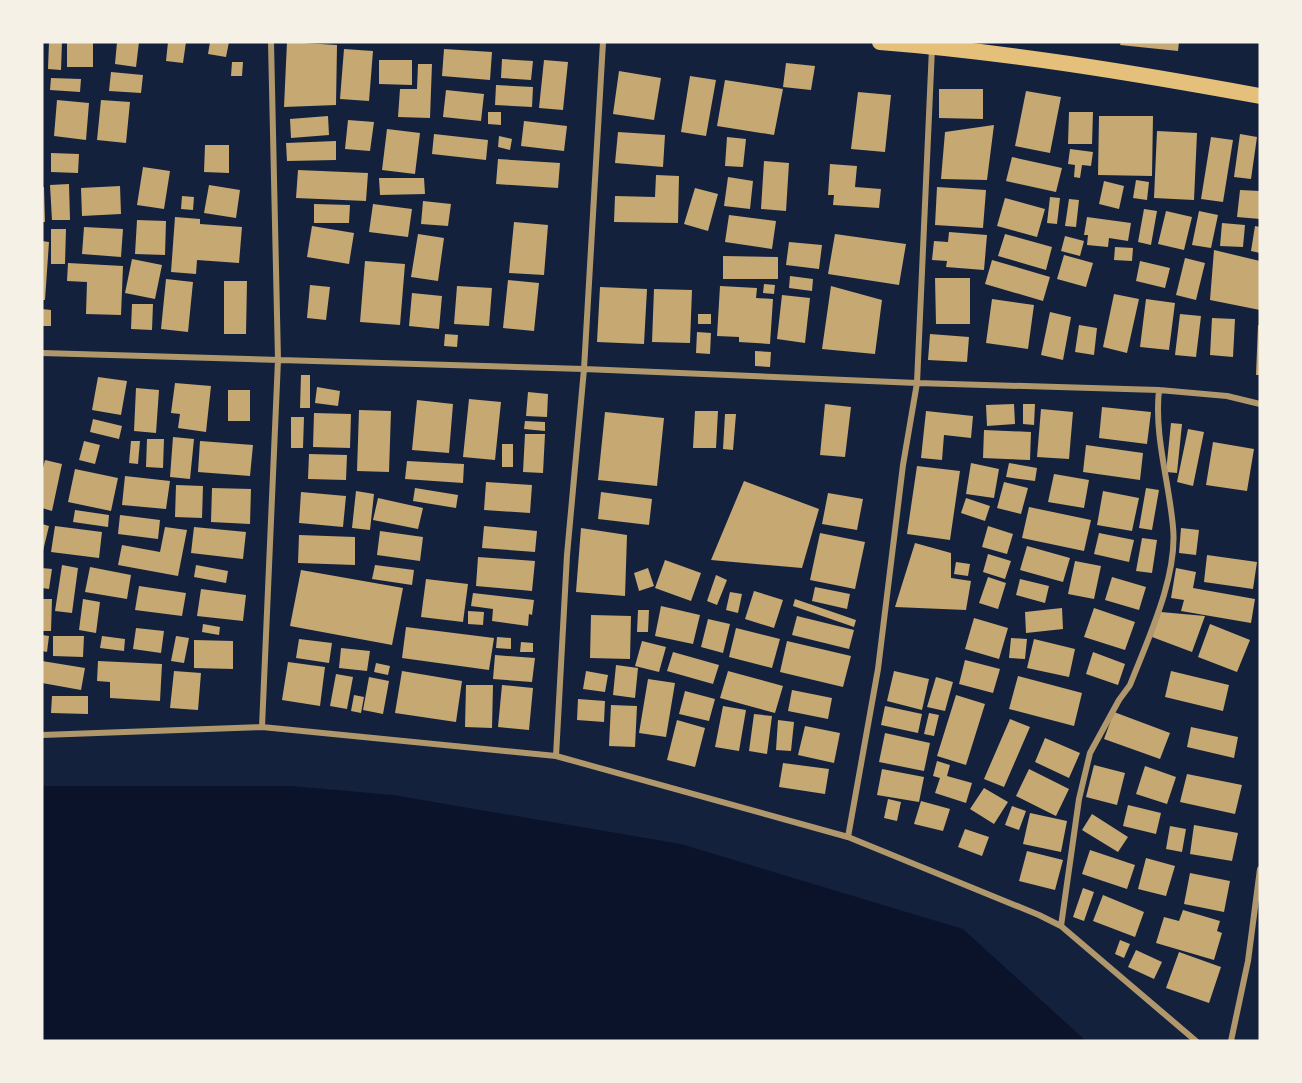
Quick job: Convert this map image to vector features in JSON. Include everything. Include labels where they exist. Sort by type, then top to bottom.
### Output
[{"type":"highway","points":[[880,42],[932,46],[1114,69],[1260,96]]},
{"type":"street","points":[[262,728],[278,360],[271,42]]},
{"type":"street","points":[[556,756],[567,555],[584,369],[603,42]]},
{"type":"street","points":[[848,837],[878,669],[903,465],[917,383],[932,46]]},
{"type":"street","points":[[42,353],[584,369],[917,383],[1159,390],[1227,396],[1260,404]]},
{"type":"street","points":[[1061,926],[1079,799],[1090,753],[1119,700],[1130,685],[1171,571],[1173,529],[1161,452],[1157,407],[1159,390]]},
{"type":"street","points":[[42,735],[262,728],[556,756],[848,837],[1061,926],[1196,1041]]},
{"type":"street","points":[[1231,1041],[1248,961],[1260,869]]},
{"type":"water","points":[[42,786],[291,786],[393,795],[681,844],[963,929],[1086,1041],[42,1041]]},
{"type":"building","points":[[49,42],[62,42],[61,70],[48,69]]},
{"type":"building","points":[[67,42],[93,42],[93,67],[67,67]]},
{"type":"building","points":[[117,42],[139,42],[136,67],[115,64]]},
{"type":"building","points":[[168,42],[186,42],[183,63],[166,61]]},
{"type":"building","points":[[210,42],[229,42],[226,57],[208,54]]},
{"type":"building","points":[[287,42],[337,45],[336,105],[284,107]]},
{"type":"building","points":[[1121,42],[1179,42],[1178,51],[1120,45]]},
{"type":"building","points":[[344,49],[373,51],[369,101],[340,99]]},
{"type":"building","points":[[444,49],[492,52],[490,80],[442,76]]},
{"type":"building","points":[[502,59],[533,61],[531,80],[501,78]]},
{"type":"building","points":[[379,60],[412,60],[412,85],[379,84]]},
{"type":"building","points":[[544,60],[568,62],[563,110],[539,108]]},
{"type":"building","points":[[232,62],[243,62],[242,76],[231,76]]},
{"type":"building","points":[[786,63],[815,66],[811,90],[783,87]]},
{"type":"building","points":[[418,64],[432,64],[430,118],[398,117],[400,89],[417,89]]},
{"type":"building","points":[[619,71],[661,78],[654,120],[613,114]]},
{"type":"building","points":[[111,72],[143,75],[141,93],[109,91]]},
{"type":"building","points":[[690,76],[716,80],[706,136],[681,132]]},
{"type":"building","points":[[51,78],[81,79],[80,92],[50,90]]},
{"type":"building","points":[[725,80],[783,89],[774,135],[717,126]]},
{"type":"building","points":[[496,85],[533,87],[532,107],[495,105]]},
{"type":"building","points":[[939,89],[983,89],[983,119],[939,118]]},
{"type":"building","points":[[446,90],[484,94],[481,121],[443,117]]},
{"type":"building","points":[[1026,91],[1061,97],[1050,153],[1015,146]]},
{"type":"building","points":[[858,92],[891,95],[885,152],[851,149]]},
{"type":"building","points":[[57,100],[89,103],[86,140],[54,136]]},
{"type":"building","points":[[101,100],[130,102],[126,143],[97,140]]},
{"type":"building","points":[[488,112],[501,112],[501,125],[488,124]]},
{"type":"building","points":[[1069,112],[1093,112],[1092,144],[1068,144]]},
{"type":"building","points":[[328,116],[329,135],[291,138],[290,119]]},
{"type":"building","points":[[1099,116],[1153,116],[1152,176],[1098,175]]},
{"type":"building","points":[[348,120],[374,122],[370,151],[345,149]]},
{"type":"building","points":[[524,121],[567,126],[564,151],[521,146]]},
{"type":"building","points":[[994,125],[987,180],[941,179],[945,132]]},
{"type":"building","points":[[387,129],[420,133],[415,174],[382,170]]},
{"type":"building","points":[[1157,131],[1197,133],[1194,200],[1154,198]]},
{"type":"building","points":[[618,132],[665,135],[663,167],[615,163]]},
{"type":"building","points":[[434,134],[488,140],[486,160],[432,154]]},
{"type":"building","points":[[1240,134],[1257,137],[1251,179],[1234,177]]},
{"type":"building","points":[[499,136],[512,139],[510,150],[498,147]]},
{"type":"building","points":[[727,137],[746,139],[743,167],[725,166]]},
{"type":"building","points":[[1211,137],[1233,140],[1223,202],[1201,199]]},
{"type":"building","points":[[336,141],[336,160],[287,161],[286,143]]},
{"type":"building","points":[[205,145],[229,145],[229,173],[204,172]]},
{"type":"building","points":[[1070,149],[1093,152],[1091,166],[1082,165],[1080,178],[1074,177],[1075,165],[1068,164]]},
{"type":"building","points":[[51,153],[79,154],[78,173],[51,172]]},
{"type":"building","points":[[1012,157],[1062,168],[1056,192],[1006,181]]},
{"type":"building","points":[[498,159],[560,163],[558,188],[496,184]]},
{"type":"building","points":[[764,161],[789,163],[786,211],[761,209]]},
{"type":"building","points":[[830,164],[857,166],[855,187],[881,189],[879,208],[833,205],[834,195],[828,195]]},
{"type":"building","points":[[143,167],[170,171],[164,209],[137,205]]},
{"type":"building","points":[[298,170],[368,173],[366,201],[296,198]]},
{"type":"building","points":[[656,175],[679,176],[678,223],[614,222],[615,196],[655,197]]},
{"type":"building","points":[[728,177],[753,181],[750,209],[724,206]]},
{"type":"building","points":[[379,178],[424,178],[425,194],[380,195]]},
{"type":"building","points":[[1136,180],[1149,182],[1147,200],[1133,198]]},
{"type":"building","points":[[1104,181],[1124,186],[1119,209],[1099,204]]},
{"type":"building","points":[[69,184],[70,220],[52,220],[50,185]]},
{"type":"building","points":[[209,185],[240,190],[236,218],[204,213]]},
{"type":"building","points":[[120,186],[121,214],[82,216],[81,188]]},
{"type":"building","points":[[42,187],[44,187],[45,222],[42,222]]},
{"type":"building","points":[[937,187],[986,190],[983,228],[935,225]]},
{"type":"building","points":[[695,188],[718,194],[708,231],[684,224]]},
{"type":"building","points":[[1240,190],[1260,191],[1260,219],[1237,217]]},
{"type":"building","points":[[182,196],[194,197],[193,210],[181,209]]},
{"type":"building","points":[[1050,197],[1060,198],[1057,224],[1047,223]]},
{"type":"building","points":[[1005,198],[1045,209],[1037,237],[997,226]]},
{"type":"building","points":[[1069,199],[1079,200],[1076,227],[1065,226]]},
{"type":"building","points":[[423,201],[451,204],[448,226],[421,224]]},
{"type":"building","points":[[314,204],[350,205],[349,223],[314,223]]},
{"type":"building","points":[[373,204],[412,209],[408,237],[369,232]]},
{"type":"building","points":[[1144,209],[1157,211],[1151,245],[1138,242]]},
{"type":"building","points":[[1166,211],[1192,217],[1184,250],[1158,244]]},
{"type":"building","points":[[1199,211],[1218,215],[1211,248],[1192,245]]},
{"type":"building","points":[[729,215],[776,221],[772,249],[725,242]]},
{"type":"building","points":[[175,217],[200,219],[200,224],[242,227],[239,263],[197,260],[196,274],[171,272]]},
{"type":"building","points":[[1087,217],[1131,223],[1128,241],[1109,238],[1108,247],[1087,245],[1088,235],[1084,235]]},
{"type":"building","points":[[137,220],[166,221],[165,255],[135,254]]},
{"type":"building","points":[[514,222],[548,225],[544,275],[509,273]]},
{"type":"building","points":[[1222,223],[1245,225],[1243,247],[1220,246]]},
{"type":"building","points":[[312,226],[354,233],[349,264],[307,257]]},
{"type":"building","points":[[1255,226],[1260,227],[1260,253],[1251,251]]},
{"type":"building","points":[[84,227],[123,229],[121,257],[82,254]]},
{"type":"building","points":[[51,229],[66,229],[65,264],[51,264]]},
{"type":"building","points":[[949,232],[987,235],[984,270],[946,267],[947,261],[932,260],[934,241],[948,242]]},
{"type":"building","points":[[418,234],[444,238],[438,281],[411,277]]},
{"type":"building","points":[[835,234],[906,244],[899,285],[828,274]]},
{"type":"building","points":[[1005,234],[1052,247],[1046,270],[998,256]]},
{"type":"building","points":[[1065,236],[1084,241],[1080,256],[1061,251]]},
{"type":"building","points":[[42,241],[49,242],[45,300],[42,300]]},
{"type":"building","points":[[789,242],[822,245],[819,269],[786,265]]},
{"type":"building","points":[[1115,247],[1133,248],[1132,261],[1114,260]]},
{"type":"building","points":[[1214,250],[1260,261],[1260,310],[1210,300]]},
{"type":"building","points":[[1064,255],[1093,263],[1086,287],[1057,279]]},
{"type":"building","points":[[723,256],[778,257],[778,279],[723,279]]},
{"type":"building","points":[[1185,258],[1205,263],[1196,300],[1176,295]]},
{"type":"building","points":[[132,259],[162,265],[155,299],[125,293]]},
{"type":"building","points":[[992,260],[1050,277],[1043,301],[985,284]]},
{"type":"building","points":[[365,261],[405,264],[400,325],[360,322]]},
{"type":"building","points":[[1140,261],[1170,268],[1165,288],[1136,281]]},
{"type":"building","points":[[68,263],[123,266],[121,315],[86,314],[87,282],[67,281]]},
{"type":"building","points":[[790,276],[813,279],[812,291],[789,288]]},
{"type":"building","points":[[935,278],[970,278],[970,324],[936,324]]},
{"type":"building","points":[[166,279],[193,282],[188,332],[161,329]]},
{"type":"building","points":[[508,280],[539,283],[534,331],[503,328]]},
{"type":"building","points":[[224,281],[247,281],[246,334],[224,334]]},
{"type":"building","points":[[764,284],[775,285],[774,294],[763,293]]},
{"type":"building","points":[[310,285],[330,287],[326,320],[307,318]]},
{"type":"building","points":[[457,286],[492,288],[489,326],[454,324]]},
{"type":"building","points":[[720,286],[757,288],[756,298],[773,299],[770,344],[739,342],[739,337],[717,336]]},
{"type":"building","points":[[831,286],[882,300],[875,354],[822,349]]},
{"type":"building","points":[[600,287],[647,289],[644,344],[597,342]]},
{"type":"building","points":[[654,289],[692,290],[690,343],[652,342]]},
{"type":"building","points":[[412,293],[442,296],[439,329],[409,326]]},
{"type":"building","points":[[1114,294],[1139,299],[1127,353],[1103,347]]},
{"type":"building","points":[[782,295],[810,298],[805,343],[777,339]]},
{"type":"building","points":[[992,299],[1034,305],[1028,349],[986,343]]},
{"type":"building","points":[[1146,299],[1175,303],[1169,350],[1140,347]]},
{"type":"building","points":[[132,304],[153,304],[152,330],[131,329]]},
{"type":"building","points":[[42,309],[51,310],[51,326],[42,326]]},
{"type":"building","points":[[1050,312],[1071,317],[1063,360],[1041,355]]},
{"type":"building","points":[[698,314],[711,314],[711,324],[698,324]]},
{"type":"building","points":[[1180,314],[1201,316],[1196,357],[1175,355]]},
{"type":"building","points":[[1212,318],[1235,319],[1233,357],[1210,355]]},
{"type":"building","points":[[1079,325],[1097,328],[1094,355],[1075,352]]},
{"type":"building","points":[[1258,325],[1260,325],[1260,375],[1256,375]]},
{"type":"building","points":[[697,332],[711,333],[710,354],[696,353]]},
{"type":"building","points":[[445,334],[458,335],[457,347],[444,346]]},
{"type":"building","points":[[930,334],[969,337],[967,362],[928,360]]},
{"type":"building","points":[[755,351],[771,352],[770,367],[755,366]]},
{"type":"building","points":[[301,375],[310,375],[310,408],[300,408]]},
{"type":"building","points":[[98,377],[127,381],[121,415],[92,410]]},
{"type":"building","points":[[175,383],[211,386],[206,432],[178,428],[180,414],[171,413]]},
{"type":"building","points":[[317,387],[340,391],[338,406],[315,403]]},
{"type":"building","points":[[136,388],[159,390],[156,433],[134,431]]},
{"type":"building","points":[[228,390],[250,390],[250,421],[228,421]]},
{"type":"building","points":[[528,392],[548,394],[547,417],[526,416]]},
{"type":"building","points":[[469,399],[501,402],[495,460],[463,457]]},
{"type":"building","points":[[417,400],[453,404],[449,453],[412,450]]},
{"type":"building","points":[[825,404],[851,407],[845,457],[820,455]]},
{"type":"building","points":[[1014,404],[1015,424],[987,426],[986,405]]},
{"type":"building","points":[[1023,404],[1035,404],[1034,425],[1023,424]]},
{"type":"building","points":[[1102,407],[1151,412],[1147,444],[1099,438]]},
{"type":"building","points":[[1041,409],[1073,412],[1069,459],[1037,457]]},
{"type":"building","points":[[359,410],[391,411],[389,472],[357,471]]},
{"type":"building","points":[[695,411],[718,411],[716,448],[693,448]]},
{"type":"building","points":[[926,411],[973,416],[971,438],[944,435],[942,460],[921,458]]},
{"type":"building","points":[[605,412],[664,418],[657,486],[598,480]]},
{"type":"building","points":[[314,413],[351,414],[350,448],[313,447]]},
{"type":"building","points":[[725,414],[736,414],[733,450],[723,449]]},
{"type":"building","points":[[291,417],[304,417],[303,448],[291,448]]},
{"type":"building","points":[[93,419],[122,426],[119,439],[90,432]]},
{"type":"building","points":[[525,421],[545,422],[545,431],[524,429]]},
{"type":"building","points":[[1171,423],[1182,424],[1177,473],[1166,472]]},
{"type":"building","points":[[1188,429],[1204,432],[1193,486],[1177,482]]},
{"type":"building","points":[[984,430],[1031,432],[1030,460],[983,458]]},
{"type":"building","points":[[525,434],[545,434],[543,473],[523,472]]},
{"type":"building","points":[[173,437],[194,439],[190,479],[170,477]]},
{"type":"building","points":[[147,439],[164,439],[163,468],[146,467]]},
{"type":"building","points":[[84,441],[100,445],[95,464],[79,460]]},
{"type":"building","points":[[131,441],[140,441],[138,464],[129,463]]},
{"type":"building","points":[[200,441],[253,445],[250,476],[198,472]]},
{"type":"building","points":[[1213,442],[1254,449],[1247,491],[1206,485]]},
{"type":"building","points":[[502,444],[513,444],[513,467],[502,467]]},
{"type":"building","points":[[1086,445],[1143,453],[1140,480],[1083,472]]},
{"type":"building","points":[[309,454],[347,455],[346,480],[308,479]]},
{"type":"building","points":[[45,460],[62,464],[52,511],[42,508],[42,472]]},
{"type":"building","points":[[407,461],[464,464],[463,483],[405,479]]},
{"type":"building","points":[[971,463],[999,469],[994,498],[966,494]]},
{"type":"building","points":[[1009,463],[1037,468],[1035,481],[1006,477]]},
{"type":"building","points":[[917,466],[960,471],[950,540],[907,534]]},
{"type":"building","points":[[75,469],[118,478],[111,511],[68,502]]},
{"type":"building","points":[[1054,474],[1089,480],[1084,508],[1048,502]]},
{"type":"building","points":[[125,476],[170,481],[166,509],[122,505]]},
{"type":"building","points":[[744,481],[819,509],[802,568],[711,560]]},
{"type":"building","points":[[486,482],[532,485],[530,513],[484,510]]},
{"type":"building","points":[[1004,482],[1028,488],[1021,514],[997,508]]},
{"type":"building","points":[[176,485],[203,486],[202,518],[175,517]]},
{"type":"building","points":[[212,488],[251,489],[250,524],[211,522]]},
{"type":"building","points":[[415,488],[458,495],[456,508],[413,501]]},
{"type":"building","points":[[1146,488],[1159,490],[1152,530],[1139,528]]},
{"type":"building","points":[[356,491],[374,494],[370,530],[352,528]]},
{"type":"building","points":[[1103,491],[1139,498],[1132,531],[1097,525]]},
{"type":"building","points":[[301,492],[346,496],[343,527],[299,523]]},
{"type":"building","points":[[601,492],[652,499],[649,525],[598,519]]},
{"type":"building","points":[[828,493],[863,499],[857,530],[822,524]]},
{"type":"building","points":[[378,498],[423,508],[418,529],[373,520]]},
{"type":"building","points":[[966,498],[990,506],[985,521],[961,513]]},
{"type":"building","points":[[1029,507],[1091,520],[1084,551],[1022,538]]},
{"type":"building","points":[[75,510],[109,515],[108,527],[73,522]]},
{"type":"building","points":[[120,515],[160,520],[158,539],[118,534]]},
{"type":"building","points":[[42,524],[49,526],[43,551],[42,550]]},
{"type":"building","points":[[55,526],[102,532],[99,558],[51,552]]},
{"type":"building","points":[[484,526],[537,531],[535,552],[482,548]]},
{"type":"building","points":[[988,526],[1013,534],[1007,554],[982,547]]},
{"type":"building","points":[[165,527],[187,530],[178,576],[118,565],[122,545],[160,552]]},
{"type":"building","points":[[194,527],[246,532],[243,559],[191,553]]},
{"type":"building","points":[[581,528],[627,535],[625,596],[576,592]]},
{"type":"building","points":[[1181,528],[1199,530],[1196,555],[1179,553]]},
{"type":"building","points":[[380,531],[423,537],[420,561],[377,555]]},
{"type":"building","points":[[820,533],[865,542],[855,589],[810,580]]},
{"type":"building","points":[[1099,533],[1134,540],[1129,562],[1094,554]]},
{"type":"building","points":[[299,535],[355,537],[355,565],[298,563]]},
{"type":"building","points":[[1142,538],[1157,540],[1152,573],[1136,571]]},
{"type":"building","points":[[915,543],[951,553],[951,578],[971,581],[966,610],[895,607]]},
{"type":"building","points":[[1027,546],[1070,558],[1063,582],[1020,570]]},
{"type":"building","points":[[988,554],[1011,561],[1005,579],[983,572]]},
{"type":"building","points":[[1207,555],[1257,562],[1253,589],[1204,582]]},
{"type":"building","points":[[478,557],[535,561],[532,591],[476,586]]},
{"type":"building","points":[[665,560],[701,573],[691,601],[655,588]]},
{"type":"building","points":[[1075,561],[1101,566],[1094,599],[1068,594]]},
{"type":"building","points":[[956,562],[970,564],[968,576],[954,574]]},
{"type":"building","points":[[62,565],[78,568],[72,613],[55,611]]},
{"type":"building","points":[[196,565],[228,571],[226,583],[194,577]]},
{"type":"building","points":[[375,565],[414,570],[412,585],[372,579]]},
{"type":"building","points":[[90,567],[131,575],[127,599],[85,592]]},
{"type":"building","points":[[42,568],[52,569],[49,589],[42,588]]},
{"type":"building","points":[[648,568],[654,586],[639,591],[634,573]]},
{"type":"building","points":[[1176,568],[1196,572],[1193,588],[1255,599],[1251,623],[1181,611],[1184,600],[1171,598]]},
{"type":"building","points":[[301,570],[403,588],[392,645],[290,626]]},
{"type":"building","points":[[716,575],[727,580],[717,605],[707,601]]},
{"type":"building","points":[[988,577],[1006,583],[998,609],[979,603]]},
{"type":"building","points":[[1112,577],[1146,587],[1139,610],[1105,600]]},
{"type":"building","points":[[426,579],[468,584],[463,622],[421,617]]},
{"type":"building","points":[[1020,579],[1049,586],[1045,603],[1016,595]]},
{"type":"building","points":[[139,586],[186,593],[182,616],[135,610]]},
{"type":"building","points":[[815,587],[850,594],[847,609],[812,601]]},
{"type":"building","points":[[201,589],[246,595],[243,621],[197,616]]},
{"type":"building","points":[[754,591],[783,600],[774,628],[745,619]]},
{"type":"building","points":[[730,592],[742,594],[738,613],[726,610]]},
{"type":"building","points":[[473,593],[534,600],[528,626],[492,621],[493,609],[471,606]]},
{"type":"building","points":[[42,599],[52,599],[51,631],[42,631]]},
{"type":"building","points":[[83,599],[100,602],[96,633],[79,630]]},
{"type":"building","points":[[795,599],[856,620],[854,627],[793,606]]},
{"type":"building","points":[[661,606],[700,615],[693,644],[655,636]]},
{"type":"building","points":[[1062,608],[1063,629],[1026,633],[1025,612]]},
{"type":"building","points":[[1094,608],[1135,622],[1125,650],[1084,637]]},
{"type":"building","points":[[638,610],[649,610],[648,632],[637,632]]},
{"type":"building","points":[[468,611],[484,612],[483,625],[468,624]]},
{"type":"building","points":[[1161,612],[1205,616],[1192,652],[1152,637]]},
{"type":"building","points":[[591,615],[631,616],[630,659],[590,658]]},
{"type":"building","points":[[797,616],[854,630],[849,649],[792,635]]},
{"type":"building","points":[[974,618],[1008,628],[999,659],[965,649]]},
{"type":"building","points":[[708,619],[730,624],[723,653],[701,647]]},
{"type":"building","points":[[203,624],[220,627],[219,635],[202,632]]},
{"type":"building","points":[[1210,624],[1250,640],[1237,672],[1198,657]]},
{"type":"building","points":[[406,627],[494,638],[489,670],[402,658]]},
{"type":"building","points":[[136,628],[164,631],[161,653],[133,649]]},
{"type":"building","points":[[736,628],[780,639],[772,668],[729,657]]},
{"type":"building","points":[[42,635],[49,636],[47,652],[42,651]]},
{"type":"building","points":[[53,636],[84,636],[83,657],[53,656]]},
{"type":"building","points":[[102,636],[125,639],[124,651],[100,648]]},
{"type":"building","points":[[176,636],[189,638],[184,663],[171,661]]},
{"type":"building","points":[[497,637],[511,638],[511,649],[496,648]]},
{"type":"building","points":[[1011,638],[1027,639],[1025,659],[1009,658]]},
{"type":"building","points":[[299,639],[332,643],[329,663],[296,658]]},
{"type":"building","points":[[1034,639],[1075,649],[1069,677],[1027,668]]},
{"type":"building","points":[[194,640],[233,641],[233,669],[194,668]]},
{"type":"building","points":[[642,641],[666,647],[659,672],[635,666]]},
{"type":"building","points":[[787,641],[851,656],[843,687],[780,672]]},
{"type":"building","points":[[521,642],[533,643],[533,652],[520,652]]},
{"type":"building","points":[[341,648],[370,651],[367,671],[339,668]]},
{"type":"building","points":[[673,652],[719,665],[713,684],[667,671]]},
{"type":"building","points":[[1093,652],[1125,664],[1118,685],[1086,674]]},
{"type":"building","points":[[495,655],[535,658],[532,682],[493,679]]},
{"type":"building","points":[[965,660],[1000,669],[993,693],[959,684]]},
{"type":"building","points":[[42,661],[85,668],[81,690],[42,683]]},
{"type":"building","points":[[98,661],[162,664],[160,701],[110,698],[110,682],[97,681]]},
{"type":"building","points":[[288,662],[325,667],[320,706],[282,700]]},
{"type":"building","points":[[376,663],[390,666],[388,675],[374,672]]},
{"type":"building","points":[[616,665],[638,668],[635,698],[613,695]]},
{"type":"building","points":[[174,671],[201,673],[198,710],[170,708]]},
{"type":"building","points":[[402,671],[462,681],[456,722],[395,713]]},
{"type":"building","points":[[586,671],[608,675],[605,692],[583,689]]},
{"type":"building","points":[[728,671],[783,686],[775,713],[720,698]]},
{"type":"building","points":[[894,671],[929,679],[922,710],[887,701]]},
{"type":"building","points":[[1171,671],[1229,685],[1223,711],[1165,697]]},
{"type":"building","points":[[336,674],[353,677],[347,709],[330,706]]},
{"type":"building","points":[[1018,676],[1082,693],[1074,726],[1009,709]]},
{"type":"building","points":[[369,677],[389,681],[383,714],[363,710]]},
{"type":"building","points":[[936,677],[953,682],[945,711],[927,707]]},
{"type":"building","points":[[648,679],[675,683],[666,737],[639,733]]},
{"type":"building","points":[[466,685],[493,685],[492,728],[465,727]]},
{"type":"building","points":[[502,685],[533,688],[529,730],[498,727]]},
{"type":"building","points":[[792,690],[832,698],[828,719],[788,711]]},
{"type":"building","points":[[685,691],[715,699],[709,721],[679,714]]},
{"type":"building","points":[[354,695],[364,697],[361,713],[351,711]]},
{"type":"building","points":[[956,695],[985,704],[966,765],[937,756]]},
{"type":"building","points":[[52,696],[88,696],[88,714],[51,713]]},
{"type":"building","points":[[578,699],[605,701],[604,722],[577,720]]},
{"type":"building","points":[[611,705],[637,706],[635,747],[609,746]]},
{"type":"building","points":[[723,706],[746,710],[739,751],[715,747]]},
{"type":"building","points":[[885,706],[922,714],[918,733],[881,725]]},
{"type":"building","points":[[1114,712],[1170,733],[1160,759],[1104,739]]},
{"type":"building","points":[[929,713],[939,715],[934,736],[924,734]]},
{"type":"building","points":[[754,714],[772,716],[767,754],[749,751]]},
{"type":"building","points":[[1010,719],[1030,727],[1004,787],[984,779]]},
{"type":"building","points":[[677,720],[705,728],[695,767],[667,760]]},
{"type":"building","points":[[778,720],[794,722],[791,751],[776,750]]},
{"type":"building","points":[[805,726],[840,733],[834,763],[798,755]]},
{"type":"building","points":[[1191,727],[1238,737],[1234,758],[1187,747]]},
{"type":"building","points":[[885,733],[930,743],[924,771],[879,762]]},
{"type":"building","points":[[1045,738],[1080,753],[1069,778],[1035,762]]},
{"type":"building","points":[[937,761],[950,765],[947,776],[972,783],[966,803],[935,793],[940,778],[933,776]]},
{"type":"building","points":[[783,763],[829,769],[825,794],[779,787]]},
{"type":"building","points":[[1094,765],[1125,773],[1117,805],[1086,797]]},
{"type":"building","points":[[1145,766],[1176,777],[1167,804],[1136,794]]},
{"type":"building","points":[[882,769],[924,777],[919,802],[877,795]]},
{"type":"building","points":[[1029,769],[1069,789],[1056,816],[1016,796]]},
{"type":"building","points":[[1187,774],[1242,785],[1235,814],[1180,802]]},
{"type":"building","points":[[984,788],[1008,802],[994,824],[970,809]]},
{"type":"building","points":[[888,799],[901,802],[897,821],[884,818]]},
{"type":"building","points":[[921,801],[950,809],[943,831],[914,824]]},
{"type":"building","points":[[1128,805],[1161,813],[1156,834],[1123,826]]},
{"type":"building","points":[[1012,806],[1026,811],[1019,830],[1005,825]]},
{"type":"building","points":[[1030,813],[1067,821],[1061,852],[1023,844]]},
{"type":"building","points":[[1092,814],[1128,837],[1118,852],[1082,830]]},
{"type":"building","points":[[1194,825],[1238,833],[1232,861],[1190,854]]},
{"type":"building","points":[[1170,826],[1186,829],[1182,852],[1166,849]]},
{"type":"building","points":[[965,829],[989,837],[982,856],[958,847]]},
{"type":"building","points":[[1090,850],[1135,865],[1127,889],[1082,874]]},
{"type":"building","points":[[1027,851],[1063,860],[1055,890],[1019,881]]},
{"type":"building","points":[[1146,858],[1175,866],[1166,896],[1138,889]]},
{"type":"building","points":[[1190,873],[1230,881],[1224,912],[1184,904]]},
{"type":"building","points":[[1083,888],[1094,892],[1084,921],[1073,917]]},
{"type":"building","points":[[1103,895],[1144,912],[1135,937],[1093,921]]},
{"type":"building","points":[[1183,910],[1220,921],[1217,931],[1222,933],[1214,960],[1156,943],[1164,917],[1179,921]]},
{"type":"building","points":[[1120,940],[1130,944],[1124,958],[1115,954]]},
{"type":"building","points":[[1136,950],[1162,962],[1154,979],[1128,967]]},
{"type":"building","points":[[1179,952],[1221,967],[1209,1003],[1166,988]]}]
